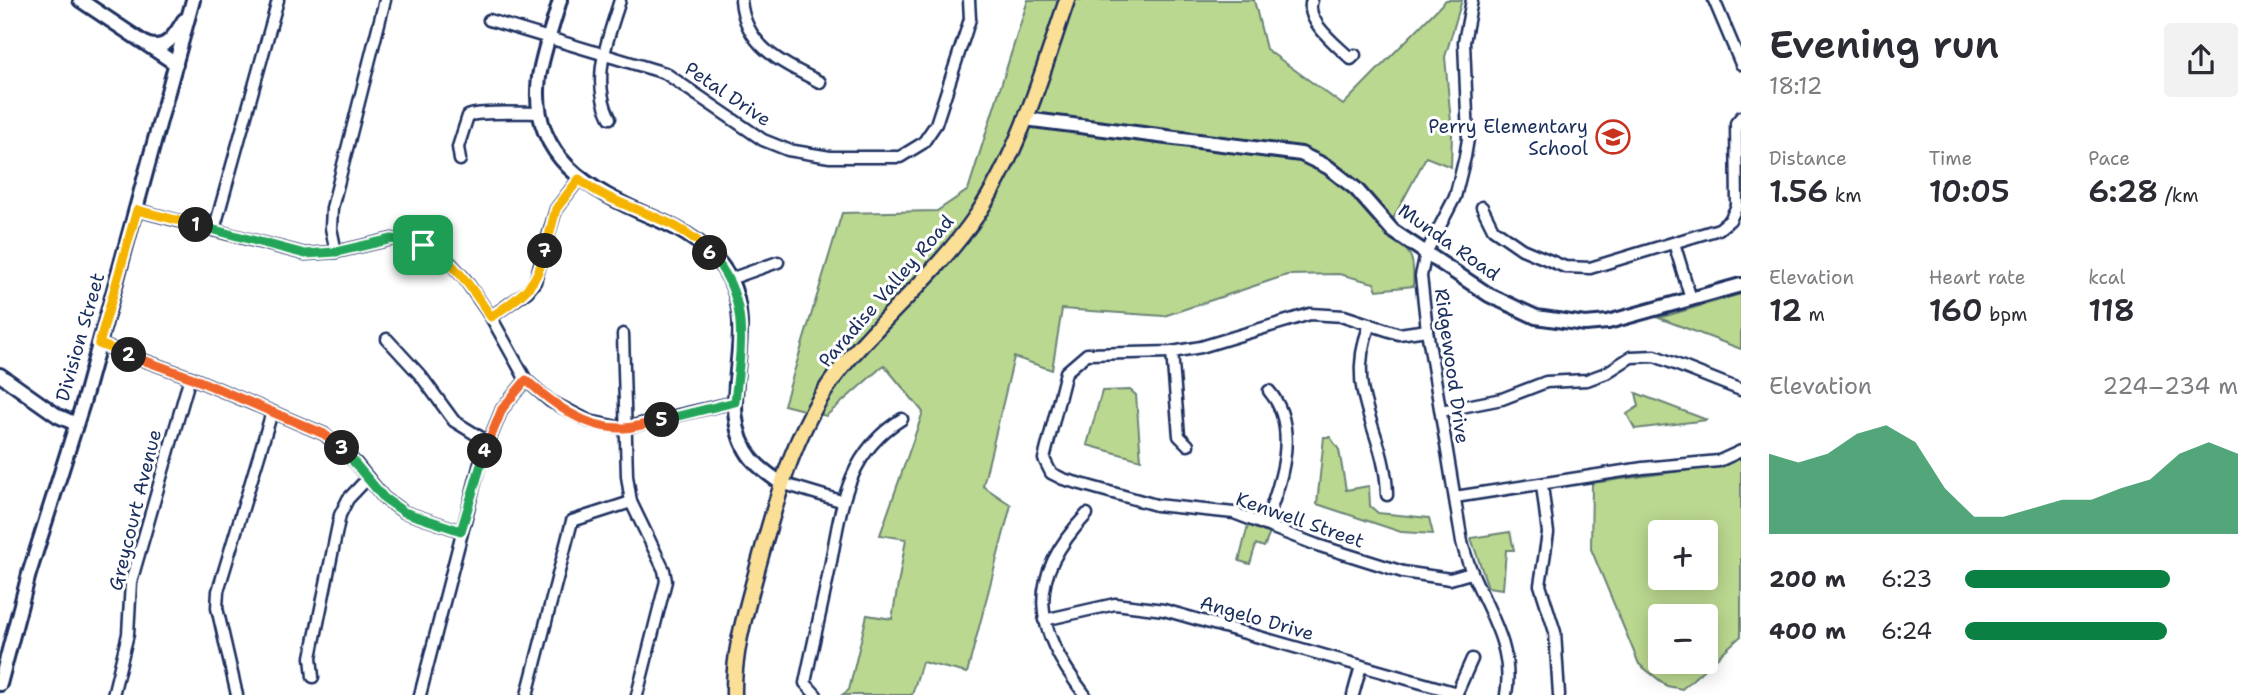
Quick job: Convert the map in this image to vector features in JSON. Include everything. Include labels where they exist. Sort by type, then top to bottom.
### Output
[{"type":"main road","points":[[80,0],[176,64]]},
{"type":"main road","points":[[561,0],[540,77],[539,113],[555,151],[579,179],[611,200],[687,234],[705,247],[730,279],[741,324],[735,402],[741,441],[758,466],[781,483]]},
{"type":"main road","name":"Paradise Valley Road","points":[[734,695],[738,643],[781,483],[809,417],[828,386],[876,329],[918,288],[955,246],[978,213],[1006,163],[1025,119],[1067,0]]},
{"type":"main road","points":[[145,44],[158,48],[166,45],[192,5]]},
{"type":"main road","name":"Division Street","points":[[0,684],[137,210],[192,5]]},
{"type":"main road","name":"Munda Road","points":[[1025,119],[1301,154],[1328,167],[1356,190],[1393,230],[1426,253],[1512,308],[1555,322],[1608,322],[1741,285]]},
{"type":"main road","points":[[0,375],[58,416],[74,422]]},
{"type":"street","points":[[214,230],[278,0]]},
{"type":"street","points":[[336,252],[331,228],[332,208],[385,0]]},
{"type":"street","points":[[610,118],[599,89],[604,56],[620,0]]},
{"type":"street","points":[[741,0],[747,25],[762,48],[820,82]]},
{"type":"street","name":"Petal Drive","points":[[489,20],[665,73],[759,137],[788,150],[830,158],[900,157],[923,143],[936,124],[970,19],[970,0]]},
{"type":"street","points":[[1312,0],[1310,9],[1313,19],[1351,60],[1355,55]]},
{"type":"street","name":"Ridgewood Drive","points":[[1472,0],[1464,43],[1468,139],[1465,157],[1455,197],[1426,253],[1421,276],[1427,330],[1462,542],[1471,573],[1502,634],[1508,664],[1506,695]]},
{"type":"street","points":[[1714,0],[1738,48],[1741,64]]},
{"type":"street","points":[[460,160],[458,147],[468,116],[477,111],[495,115],[539,113]]},
{"type":"street","points":[[1482,207],[1493,229],[1522,249],[1565,267],[1590,268],[1719,229],[1734,213],[1736,122],[1741,117]]},
{"type":"street","points":[[491,317],[528,291],[535,282],[556,209],[579,179]]},
{"type":"street","points":[[137,210],[284,251],[336,252],[392,239],[423,245],[442,254],[464,278],[491,317],[526,380],[569,413],[623,428],[735,402]]},
{"type":"street","points":[[1674,243],[1691,299]]},
{"type":"street","points":[[730,279],[778,262]]},
{"type":"street","points":[[1188,445],[1179,436],[1172,352],[1201,347],[1298,315],[1344,316],[1399,334],[1427,330]]},
{"type":"street","points":[[1370,324],[1361,357],[1361,385],[1366,413],[1380,442],[1387,495]]},
{"type":"street","points":[[623,334],[623,428],[631,502],[664,570],[666,581],[637,695]]},
{"type":"street","points":[[387,339],[421,376],[454,421],[488,442]]},
{"type":"street","points":[[99,344],[190,377],[324,434],[342,448],[384,498],[404,512],[461,531]]},
{"type":"street","name":"Kenwell Street","points":[[1172,352],[1087,354],[1073,363],[1066,372],[1044,448],[1048,469],[1063,479],[1156,505],[1234,513],[1404,572],[1450,579],[1471,573]]},
{"type":"street","points":[[1441,411],[1502,399],[1546,382],[1587,380],[1606,373],[1631,357],[1655,356],[1741,390]]},
{"type":"street","name":"Greycourt Avenue","points":[[114,695],[128,634],[131,582],[190,377]]},
{"type":"street","points":[[420,695],[461,531],[488,442],[502,409],[526,380]]},
{"type":"street","points":[[1265,525],[1276,494],[1285,444],[1283,413],[1269,391]]},
{"type":"street","points":[[237,695],[216,608],[218,591],[272,412]]},
{"type":"street","points":[[816,695],[805,683],[841,500],[861,458],[885,429],[902,419]]},
{"type":"street","points":[[1455,497],[1542,485],[1561,479],[1719,461],[1741,451]]},
{"type":"street","points":[[313,677],[311,657],[340,515],[348,499],[368,478]]},
{"type":"street","points":[[781,483],[841,500]]},
{"type":"street","points":[[1542,485],[1548,533],[1540,585],[1555,632],[1559,695]]},
{"type":"street","points":[[527,695],[572,521],[631,502]]},
{"type":"street","points":[[1085,695],[1052,647],[1044,620],[1044,591],[1051,563],[1066,536],[1087,514]]},
{"type":"street","name":"Angelo Drive","points":[[1044,620],[1115,604],[1164,610],[1457,694]]},
{"type":"street","points":[[1457,694],[1472,659]]},
{"type":"street","points":[[1353,695],[1361,666]]},
{"type":"green space","points":[[1028,0],[1254,0],[1266,49],[1343,105],[1446,0],[1462,0],[1445,57],[1452,133],[1451,167],[1426,157],[1385,234],[1410,254],[1413,286],[1377,290],[1374,283],[1339,274],[1287,275],[1164,316],[1062,309],[1052,370],[1014,357],[983,486],[1011,505],[967,673],[922,662],[912,695],[842,695],[849,690],[867,615],[892,619],[906,539],[880,535],[923,412],[884,365],[826,416],[784,405],[842,213],[937,211],[968,190]]},
{"type":"green space","points":[[1741,294],[1741,349],[1659,318]]},
{"type":"green space","points":[[1130,390],[1136,395],[1141,460],[1087,445],[1102,391]]},
{"type":"green space","points":[[1636,393],[1707,420],[1635,429],[1627,414],[1639,406]]},
{"type":"green space","points":[[1324,437],[1330,437],[1339,450],[1346,490],[1369,486],[1370,506],[1378,513],[1429,518],[1433,534],[1401,532],[1317,504]]},
{"type":"green space","points":[[1741,456],[1741,636],[1718,657],[1718,604],[1648,604],[1648,671],[1639,664],[1591,549],[1592,483],[1726,465]]},
{"type":"green space","points":[[1248,525],[1270,533],[1264,547],[1256,544],[1250,564],[1239,561]]},
{"type":"green space","points":[[1510,532],[1514,550],[1506,550],[1503,589],[1488,587],[1471,538]]},
{"type":"green space","points":[[1652,674],[1699,674],[1682,689],[1667,686]]},
{"type":"place","name":"Perry Elementary School","points":[[1613,137]]},
{"type":"route","points":[[579,179],[611,200],[670,224],[705,247],[730,279],[741,324],[735,402],[623,428],[612,427],[569,413],[526,380],[502,409],[480,463],[461,531],[404,512],[384,498],[342,448],[324,434],[190,377],[99,344],[137,210],[284,251],[305,254],[336,252],[392,239],[423,245],[442,254],[464,278],[491,317],[528,291],[535,282],[541,269],[556,209],[579,179]]}]
